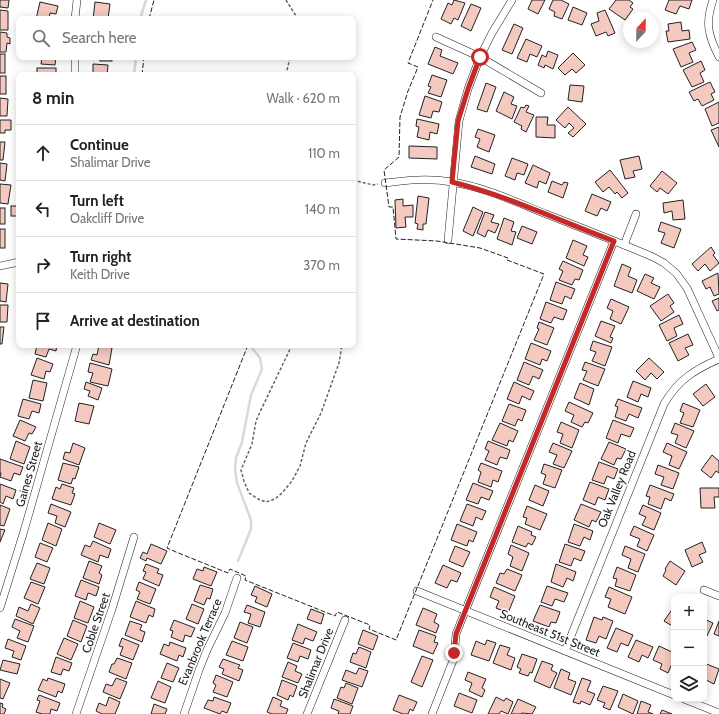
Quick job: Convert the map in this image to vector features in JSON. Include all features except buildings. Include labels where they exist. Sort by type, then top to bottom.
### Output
[{"type":"street","points":[[75,16],[77,0]]},
{"type":"street","points":[[448,240],[458,121],[480,57],[492,33],[512,0]]},
{"type":"street","points":[[713,0],[708,15],[709,28],[712,41],[719,56]]},
{"type":"street","points":[[436,37],[480,57],[541,93]]},
{"type":"street","points":[[75,60],[76,72]]},
{"type":"street","points":[[385,183],[416,179],[452,182],[484,190],[654,257],[676,273],[687,288],[719,358]]},
{"type":"street","points":[[624,245],[636,214]]},
{"type":"street","points":[[434,713],[452,663],[456,634],[614,241]]},
{"type":"street","points":[[0,266],[16,263]]},
{"type":"street","name":"Gaines Street","points":[[0,608],[24,531],[76,348]]},
{"type":"street","name":"Oak Valley Road","points":[[565,651],[664,404],[674,389],[685,378],[719,358]]},
{"type":"street","name":"Coble Street","points":[[76,714],[112,609],[134,537]]},
{"type":"street","name":"Evanbrook Terrace","points":[[184,714],[204,656],[225,613],[237,578]]},
{"type":"street","points":[[704,590],[719,596]]},
{"type":"street","name":"Southeast 51st Street","points":[[417,591],[671,694]]},
{"type":"street","name":"Shalimar Drive","points":[[308,714],[345,620]]},
{"type":"street","points":[[692,702],[719,712]]},
{"type":"path","points":[[286,0],[296,16]]},
{"type":"path","points":[[287,72],[289,60]]},
{"type":"path","points":[[356,181],[373,185],[385,183]]},
{"type":"path","points":[[291,348],[256,421],[252,444],[241,470],[244,482],[250,493],[258,499],[266,502],[275,499],[282,493],[292,481],[300,466],[306,443],[321,412],[339,363],[342,348]]},
{"type":"waterway","points":[[141,16],[146,0]]},
{"type":"waterway","points":[[134,72],[136,60]]},
{"type":"waterway","points":[[238,561],[251,529],[251,520],[237,483],[235,470],[236,458],[242,442],[251,395],[262,369],[260,358],[252,348]]},
{"type":"fence","points":[[150,16],[154,0]]},
{"type":"fence","points":[[247,348],[167,548],[228,573],[230,569],[246,576],[245,580],[335,616],[337,612],[370,625],[369,629],[396,640],[544,274],[507,260],[508,258],[480,248],[437,241],[396,239],[393,207],[389,207],[384,170],[399,157],[400,117],[408,91],[418,67],[408,63],[433,0]]},
{"type":"fence","points":[[142,72],[144,60]]},
{"type":"route","points":[[454,653],[456,634],[614,241],[477,188],[452,182],[458,121],[480,57]]}]
